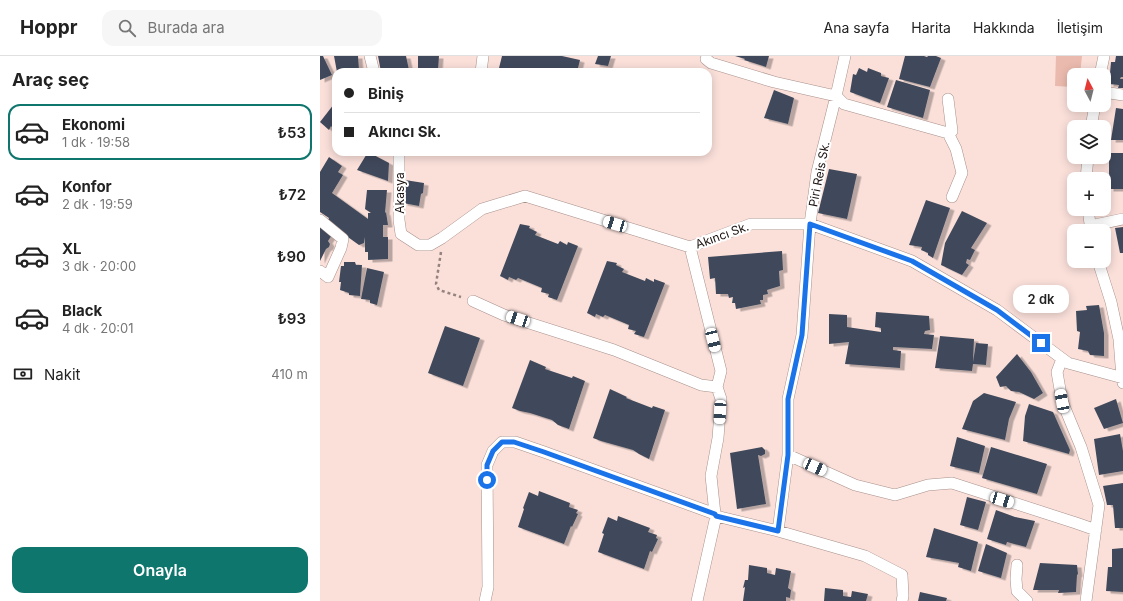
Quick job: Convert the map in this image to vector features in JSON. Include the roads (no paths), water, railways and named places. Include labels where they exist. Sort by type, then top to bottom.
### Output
[{"type":"street","points":[[370,56],[373,68]]},
{"type":"street","points":[[482,68],[483,56]]},
{"type":"street","name":"Piri Reis Sk.","points":[[778,531],[788,455],[788,399],[802,335],[810,224],[817,172],[845,56]]},
{"type":"street","points":[[1101,68],[1104,56]]},
{"type":"street","points":[[706,59],[711,63],[774,82],[836,96],[844,104],[948,133],[956,149],[962,173],[952,197]]},
{"type":"street","points":[[1111,93],[1123,95]]},
{"type":"street","points":[[948,99],[952,130],[948,133]]},
{"type":"street","name":"Akasya","points":[[399,156],[399,220],[402,234]]},
{"type":"street","name":"Akıncı Sk.","points":[[402,234],[418,245],[430,244],[439,240],[482,209],[525,196],[690,247],[751,224],[810,224],[912,261],[997,310],[1068,363],[1123,380]]},
{"type":"street","points":[[1105,224],[1123,219]]},
{"type":"street","points":[[320,220],[343,239],[341,248],[328,276],[320,271]]},
{"type":"street","points":[[690,247],[721,371],[717,387],[721,399],[718,438],[711,476],[715,515],[697,601]]},
{"type":"street","points":[[1100,268],[1111,302],[1119,339],[1123,380]]},
{"type":"street","points":[[473,301],[504,315],[614,350],[701,385],[717,387]]},
{"type":"street","points":[[1062,359],[1057,372],[1062,401],[1081,447],[1098,505],[1086,601]]},
{"type":"street","points":[[485,601],[488,587],[487,465],[493,451],[502,442],[514,442],[544,452],[715,515],[865,556],[902,575],[902,601]]},
{"type":"street","points":[[788,455],[855,485],[895,495],[928,485],[952,483],[1096,530]]},
{"type":"street","points":[[1018,565],[1016,579],[1018,591],[1027,601]]}]
